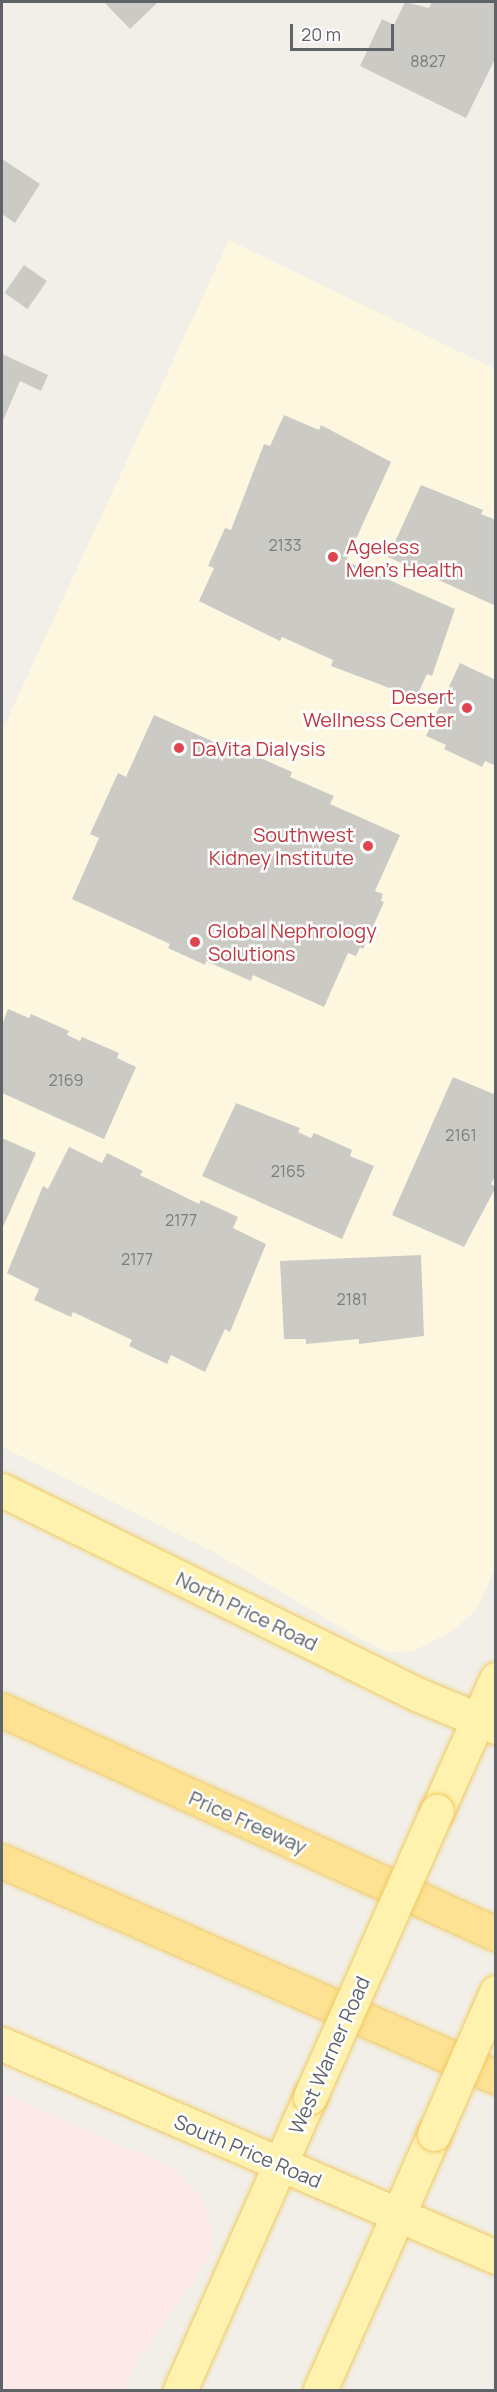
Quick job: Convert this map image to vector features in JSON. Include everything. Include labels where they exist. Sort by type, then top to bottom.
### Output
[{"type":"highway","name":"Price Freeway","points":[[2,1710],[495,1934]]},
{"type":"highway","points":[[2,1861],[495,2077]]},
{"type":"main road","name":"North Price Road","points":[[2,1490],[419,1695],[487,1723]]},
{"type":"main road","name":"West Warner Road","points":[[180,2391],[442,1798],[487,1723],[495,1679]]},
{"type":"main road","points":[[320,2391],[399,2216],[495,1992]]},
{"type":"main road","name":"South Price Road","points":[[2,2044],[279,2166],[495,2257]]},
{"type":"shaded area","points":[[229,240],[495,369],[495,1568],[477,1609],[452,1631],[414,1651],[388,1652],[355,1636],[216,1553],[2,1447],[2,731]]},
{"type":"shaded area","points":[[2,2093],[175,2169],[201,2198],[210,2221],[211,2248],[207,2260],[135,2366],[124,2390],[2,2390]]},
{"type":"building","points":[[104,2],[158,2],[130,29]]},
{"type":"building","points":[[405,2],[429,8],[432,2],[496,2],[496,57],[466,118],[360,66],[382,19],[394,25]]},
{"type":"building","points":[[2,159],[40,184],[15,223],[2,214]]},
{"type":"building","points":[[24,265],[47,281],[27,309],[4,293]]},
{"type":"building","points":[[2,354],[48,375],[41,391],[20,381],[2,423]]},
{"type":"building","points":[[284,415],[319,430],[321,425],[391,462],[346,561],[455,609],[432,676],[427,674],[416,698],[331,666],[333,660],[282,637],[280,641],[199,601],[214,568],[208,566],[225,528],[231,530],[264,444],[270,446]]},
{"type":"building","points":[[421,485],[483,510],[481,514],[496,520],[496,606],[388,557]]},
{"type":"building","name":"Desert Wellness Center","points":[[460,663],[496,680],[496,766],[485,761],[482,767],[444,749],[446,745],[426,736]]},
{"type":"building","points":[[154,715],[252,759],[254,755],[292,772],[290,777],[334,796],[330,804],[400,835],[375,891],[383,894],[381,901],[384,902],[363,949],[360,947],[356,956],[348,953],[324,1007],[253,975],[251,981],[206,961],[205,965],[168,948],[170,944],[72,899],[99,838],[90,834],[118,773],[126,777]]},
{"type":"building","points":[[8,1009],[29,1018],[31,1014],[69,1031],[67,1035],[80,1041],[82,1037],[119,1053],[117,1058],[136,1067],[104,1139],[2,1093],[2,1025]]},
{"type":"building","points":[[453,1077],[496,1095],[496,1174],[491,1184],[496,1187],[464,1247],[392,1215]]},
{"type":"building","points":[[236,1103],[300,1128],[298,1132],[311,1138],[314,1133],[352,1150],[350,1156],[374,1166],[342,1239],[202,1176]]},
{"type":"building","points":[[2,1138],[36,1153],[2,1229]]},
{"type":"building","points":[[69,1147],[102,1163],[107,1153],[143,1171],[140,1175],[199,1204],[201,1200],[238,1217],[233,1228],[266,1244],[230,1332],[225,1329],[205,1372],[171,1355],[167,1364],[129,1346],[132,1340],[73,1312],[71,1317],[34,1300],[39,1289],[7,1273],[43,1186],[48,1189]]},
{"type":"building","points":[[421,1255],[424,1336],[359,1344],[359,1339],[306,1344],[306,1339],[284,1339],[280,1261]]},
{"type":"place","name":"Ageless Men's Health","points":[[333,557]]},
{"type":"place","name":"Desert Wellness Center","points":[[467,708]]},
{"type":"place","name":"DaVita Dialysis","points":[[179,748]]},
{"type":"place","name":"Southwest Kidney Institute","points":[[368,846]]},
{"type":"place","name":"Global Nephrology Solutions","points":[[195,942]]}]
